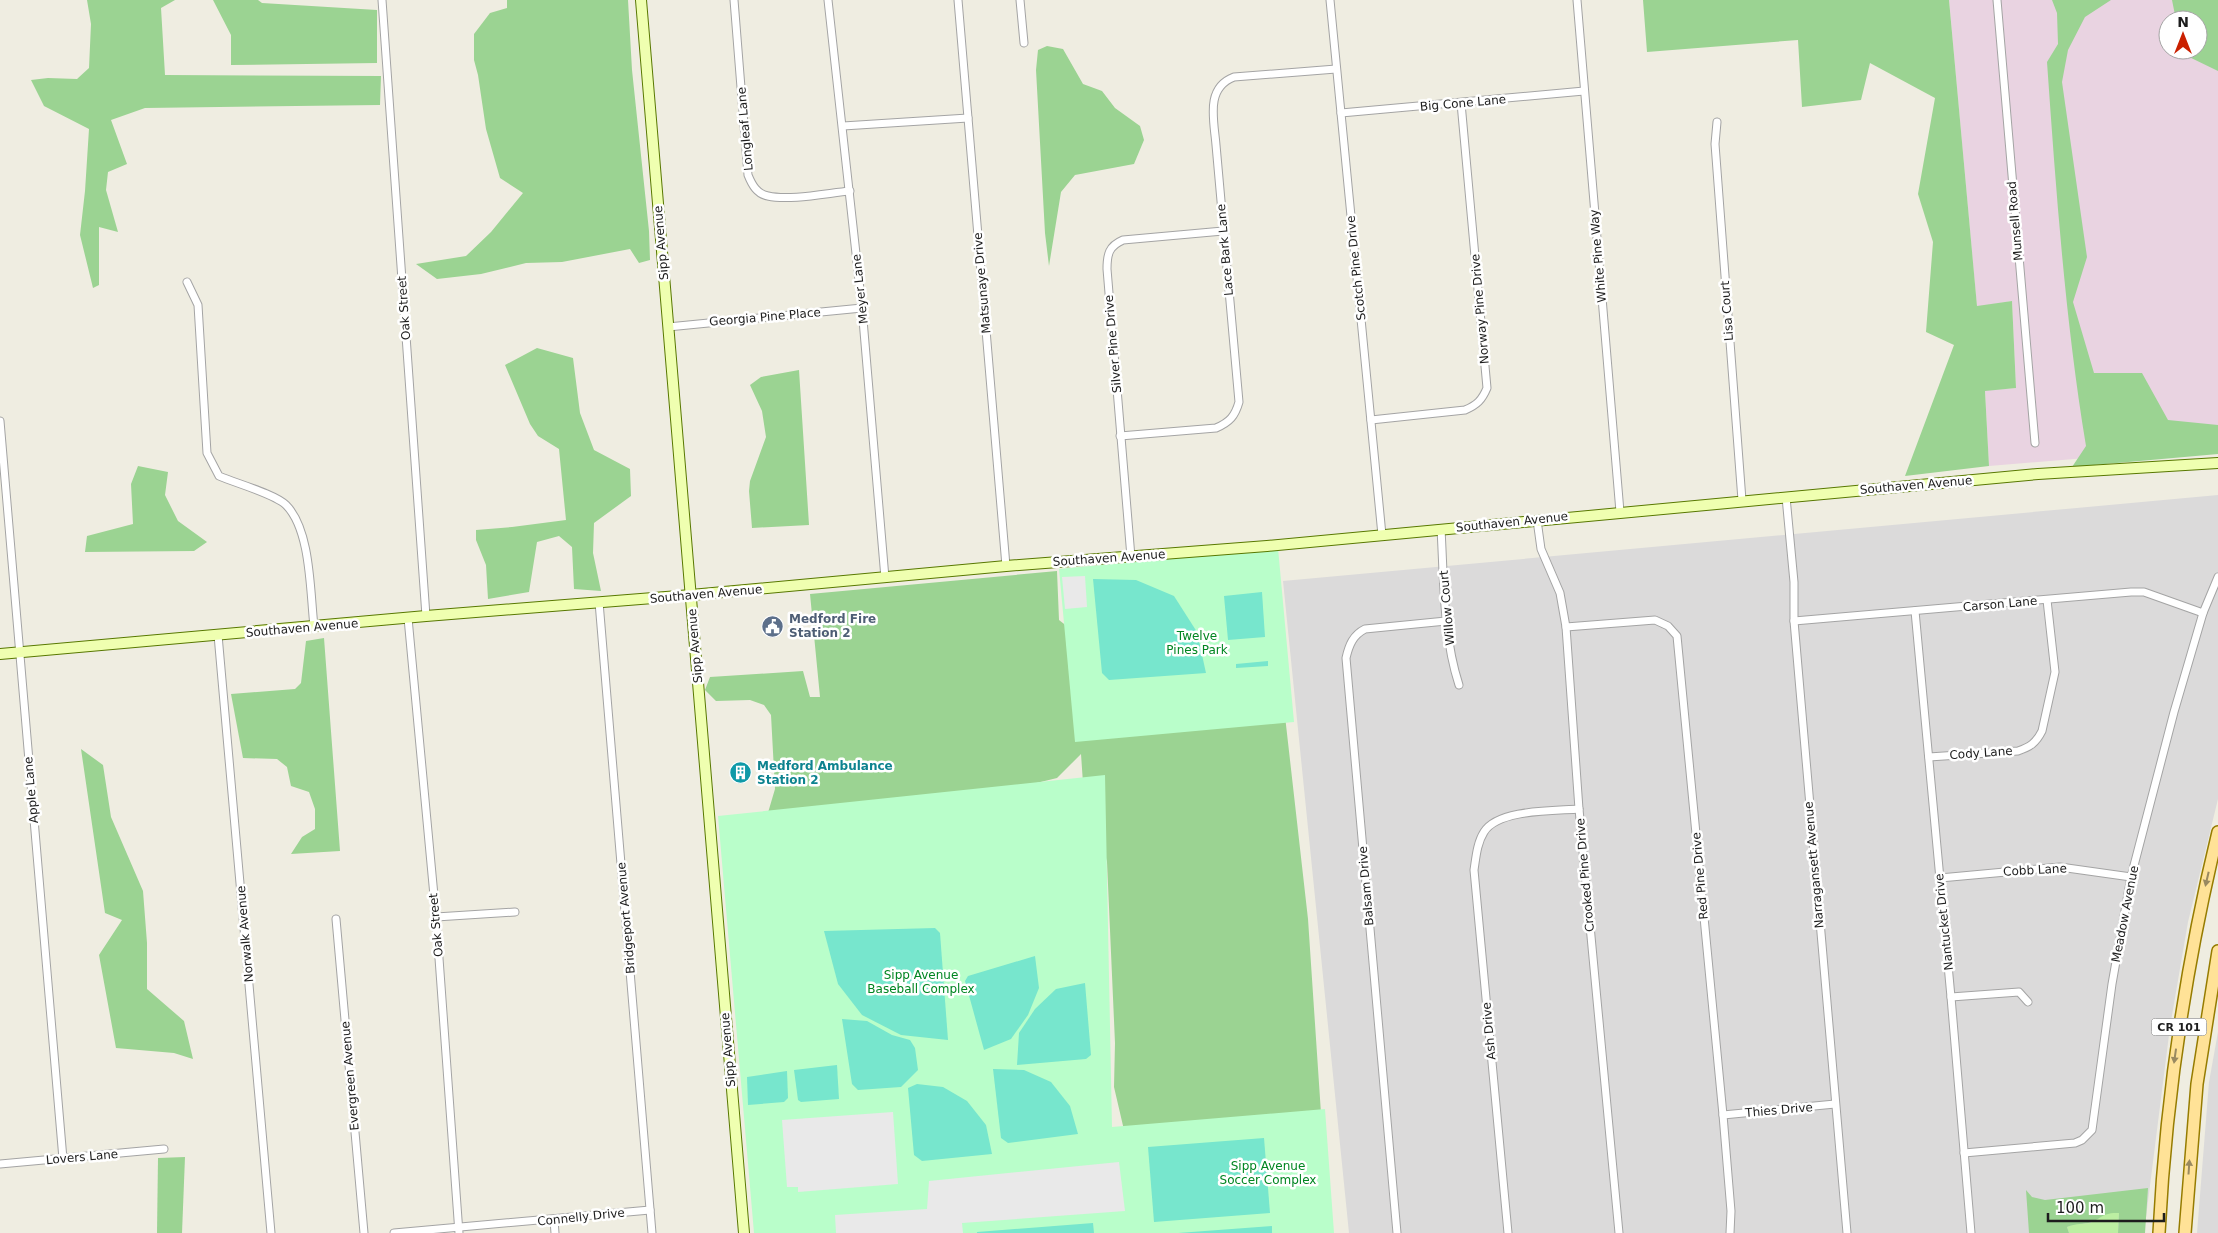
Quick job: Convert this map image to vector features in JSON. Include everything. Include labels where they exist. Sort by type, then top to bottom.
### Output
[{"type":"main road","name":"CR 101","points":[[2160,1231],[2169,1102],[2180,1018],[2195,935],[2218,832]]},
{"type":"main road","name":"CR 101","points":[[2185,1233],[2197,1084],[2218,951]]},
{"type":"street","name":"Oak Street","points":[[382,0],[426,616]]},
{"type":"street","name":"Sipp Avenue","points":[[641,0],[744,1233]]},
{"type":"street","name":"Longleaf Lane","points":[[734,0],[748,175],[752,187],[767,196],[782,197],[850,191]]},
{"type":"street","name":"Meyer Lane","points":[[828,0],[862,308],[885,578]]},
{"type":"street","name":"Matsunaye Drive","points":[[958,0],[1006,566]]},
{"type":"street","points":[[1020,0],[1024,43]]},
{"type":"street","name":"Scotch Pine Drive","points":[[1330,0],[1382,535]]},
{"type":"street","name":"White Pine Way","points":[[1577,0],[1620,512]]},
{"type":"street","name":"Munsell Road","points":[[1996,0],[2035,443]]},
{"type":"street","name":"Lace Bark Lane","points":[[1120,436],[1216,428],[1229,422],[1240,402],[1223,230],[1214,106],[1217,88],[1223,81],[1234,77],[1336,69]]},
{"type":"street","name":"Big Cone Lane","points":[[1341,113],[1584,91]]},
{"type":"street","name":"Norway Pine Drive","points":[[1370,420],[1465,410],[1476,405],[1483,398],[1487,388],[1461,103]]},
{"type":"street","points":[[842,126],[968,118]]},
{"type":"street","name":"Lisa Court","points":[[1717,122],[1715,144],[1742,500]]},
{"type":"street","name":"Silver Pine Drive","points":[[1131,557],[1107,269],[1108,252],[1114,244],[1123,240],[1223,230]]},
{"type":"street","points":[[187,282],[198,305],[208,454],[219,476],[272,496],[286,505],[300,526],[306,558],[314,626]]},
{"type":"street","name":"Georgia Pine Place","points":[[668,326],[862,308]]},
{"type":"street","name":"Apple Lane","points":[[0,421],[63,1159]]},
{"type":"street","name":"Southaven Avenue","points":[[0,654],[1441,530],[1742,500],[2038,474],[2218,463]]},
{"type":"street","name":"Narragansett Avenue","points":[[1786,497],[1794,582],[1794,621],[1847,1233]]},
{"type":"street","name":"Crooked Pine Drive","points":[[1537,520],[1541,549],[1560,593],[1566,627],[1579,809],[1619,1233]]},
{"type":"street","name":"Willow Court","points":[[1441,530],[1446,621],[1453,668],[1459,685]]},
{"type":"street","name":"Meadow Avenue","points":[[1964,1153],[2075,1143],[2082,1140],[2092,1130],[2112,984],[2131,877],[2153,786],[2203,613],[2218,576]]},
{"type":"street","name":"Carson Lane","points":[[1794,621],[2144,592],[2203,613]]},
{"type":"street","name":"Cody Lane","points":[[1929,757],[2018,751],[2027,748],[2038,739],[2042,731],[2055,672],[2047,600]]},
{"type":"street","name":"Bridgeport Avenue","points":[[599,602],[652,1233]]},
{"type":"street","name":"Nantucket Drive","points":[[1915,611],[1952,997],[1971,1233]]},
{"type":"street","name":"Oak Street","points":[[408,618],[436,917],[459,1231]]},
{"type":"street","name":"Red Pine Drive","points":[[1566,627],[1655,620],[1668,626],[1677,636],[1723,1115],[1731,1211],[1730,1233]]},
{"type":"street","name":"Balsam Drive","points":[[1397,1233],[1346,658],[1353,639],[1357,633],[1365,628],[1446,621]]},
{"type":"street","name":"Norwalk Avenue","points":[[218,635],[271,1233]]},
{"type":"street","name":"Ash Drive","points":[[1508,1233],[1474,870],[1478,846],[1484,831],[1502,819],[1518,814],[1579,809]]},
{"type":"street","name":"Cobb Lane","points":[[1940,878],[2060,867],[2131,877]]},
{"type":"street","points":[[436,917],[515,912]]},
{"type":"street","name":"Evergreen Avenue","points":[[336,919],[364,1233]]},
{"type":"street","points":[[1952,997],[2019,992],[2028,1002]]},
{"type":"street","name":"Thies Drive","points":[[1723,1115],[1835,1104]]},
{"type":"street","name":"Lovers Lane","points":[[0,1164],[164,1149]]},
{"type":"street","name":"Connelly Drive","points":[[394,1233],[459,1231],[650,1210]]},
{"type":"street","points":[[554,1220],[555,1233]]},
{"type":"shaded area","points":[[1949,0],[2218,0],[2218,447],[1989,466],[1985,390],[2016,388],[2012,301],[1977,307]]},
{"type":"shaded area","points":[[2218,495],[2218,799],[2188,922],[2170,1027],[2144,1233],[1349,1233],[1283,581]]},
{"type":"shaded area","points":[[1085,576],[1087,607],[1065,609],[1062,577]]},
{"type":"shaded area","points":[[2218,1032],[2218,1233],[2197,1233],[2209,1082]]},
{"type":"shaded area","points":[[893,1112],[898,1184],[798,1192],[798,1187],[787,1187],[782,1120]]},
{"type":"shaded area","points":[[1119,1162],[1125,1211],[962,1223],[963,1233],[836,1233],[835,1215],[927,1209],[929,1181]]},
{"type":"green space","points":[[87,0],[175,0],[161,8],[165,75],[381,76],[380,105],[145,108],[111,120],[127,164],[108,172],[106,190],[118,232],[99,227],[99,285],[93,288],[80,235],[89,129],[44,106],[31,80],[48,78],[77,79],[89,68],[91,24]]},
{"type":"green space","points":[[213,0],[258,0],[262,3],[377,10],[377,63],[231,65],[231,35]]},
{"type":"green space","points":[[507,0],[628,0],[632,70],[649,231],[650,260],[639,263],[630,249],[562,262],[526,263],[481,274],[437,279],[416,264],[466,256],[491,232],[523,193],[500,178],[486,129],[474,60],[474,34],[490,13],[507,8]]},
{"type":"green space","points":[[1643,0],[1949,0],[1977,306],[2012,301],[2016,388],[1985,391],[1989,466],[1905,476],[1954,345],[1926,332],[1933,242],[1918,194],[1935,98],[1870,63],[1861,100],[1802,107],[1798,40],[1647,52]]},
{"type":"green space","points":[[2052,0],[2111,0],[2085,17],[2068,50],[2062,82],[2087,257],[2073,302],[2094,373],[2142,373],[2168,420],[2218,425],[2218,454],[2072,467],[2086,446],[2072,350],[2054,158],[2047,62],[2058,44],[2057,13]]},
{"type":"green space","points":[[2172,0],[2218,0],[2218,71],[2195,60],[2208,60],[2208,10],[2174,10]]},
{"type":"green space","points":[[1047,46],[1063,49],[1083,84],[1102,91],[1115,108],[1140,126],[1144,140],[1134,164],[1075,175],[1061,192],[1049,266],[1045,233],[1036,70],[1038,50]]},
{"type":"green space","points":[[537,348],[573,358],[580,413],[594,450],[630,469],[631,496],[594,523],[593,553],[601,591],[574,589],[572,547],[559,536],[537,542],[529,592],[488,599],[486,565],[476,540],[476,530],[566,520],[559,449],[538,436],[530,424],[505,365]]},
{"type":"green space","points":[[799,370],[809,525],[752,528],[750,481],[766,437],[762,411],[750,385],[761,377]]},
{"type":"green space","points":[[138,466],[168,472],[165,495],[178,521],[207,542],[194,551],[85,552],[87,536],[133,524],[131,484]]},
{"type":"green space","name":"Twelve Pines Park","points":[[1278,548],[1294,722],[1075,742],[1059,569]]},
{"type":"green space","name":"Sipp Avenue Soccer Complex","points":[[1057,571],[1059,620],[1091,645],[1285,716],[1308,919],[1329,1233],[1124,1130],[1114,1087],[1115,1043],[1107,862],[1091,800],[1083,783],[1081,754],[1057,778],[959,802],[767,816],[775,789],[771,715],[764,705],[750,700],[716,701],[705,690],[710,677],[803,671],[810,697],[820,697],[810,594]]},
{"type":"green space","points":[[1093,579],[1136,580],[1174,596],[1197,632],[1206,673],[1109,680],[1102,673]]},
{"type":"green space","points":[[1262,592],[1265,637],[1228,640],[1224,596]]},
{"type":"green space","points":[[324,638],[340,851],[291,854],[302,837],[315,829],[315,809],[309,792],[291,786],[287,767],[277,759],[243,758],[231,694],[295,689],[301,683],[306,641]]},
{"type":"green space","points":[[1268,661],[1268,666],[1236,668],[1236,664]]},
{"type":"green space","points":[[81,749],[103,765],[111,817],[143,891],[147,943],[147,989],[184,1021],[193,1059],[174,1053],[116,1048],[99,955],[122,920],[105,913]]},
{"type":"green space","name":"Sipp Avenue Baseball Complex","points":[[1105,775],[1112,1127],[1325,1109],[1334,1233],[754,1233],[718,816]]},
{"type":"green space","points":[[935,928],[940,933],[948,1040],[901,1035],[862,1015],[838,984],[824,931]]},
{"type":"green space","points":[[1035,956],[1039,988],[1028,1015],[1011,1039],[984,1050],[965,981],[968,976]]},
{"type":"green space","points":[[1085,983],[1091,1055],[1086,1059],[1017,1065],[1019,1033],[1035,1009],[1056,989]]},
{"type":"green space","points":[[842,1019],[867,1021],[892,1035],[910,1040],[915,1048],[918,1070],[901,1087],[858,1090],[852,1084]]},
{"type":"green space","points":[[837,1065],[839,1099],[801,1102],[798,1100],[794,1070]]},
{"type":"green space","points":[[993,1069],[1024,1070],[1051,1082],[1070,1106],[1078,1134],[1008,1143],[1001,1138]]},
{"type":"green space","points":[[787,1071],[788,1098],[784,1102],[748,1105],[747,1077]]},
{"type":"green space","points":[[917,1084],[943,1087],[967,1101],[986,1125],[992,1154],[922,1161],[914,1155],[908,1088]]},
{"type":"green space","points":[[1264,1138],[1270,1213],[1154,1222],[1148,1147]]},
{"type":"green space","points":[[185,1157],[182,1233],[157,1233],[158,1158]]},
{"type":"green space","points":[[2148,1188],[2145,1233],[2118,1233],[2119,1213],[2113,1213],[2092,1222],[2067,1227],[2069,1233],[2029,1233],[2026,1190],[2032,1197],[2045,1200]]},
{"type":"green space","points":[[2107,1213],[2119,1213],[2118,1233],[2069,1233],[2067,1227],[2074,1224],[2090,1223]]},
{"type":"green space","points":[[1093,1223],[1094,1233],[977,1233],[977,1232]]},
{"type":"green space","points":[[1272,1226],[1272,1233],[1178,1233]]},
{"type":"place","name":"Medford Fire Station 2","points":[[773,626]]},
{"type":"place","name":"Medford Ambulance Station 2","points":[[741,773]]}]
